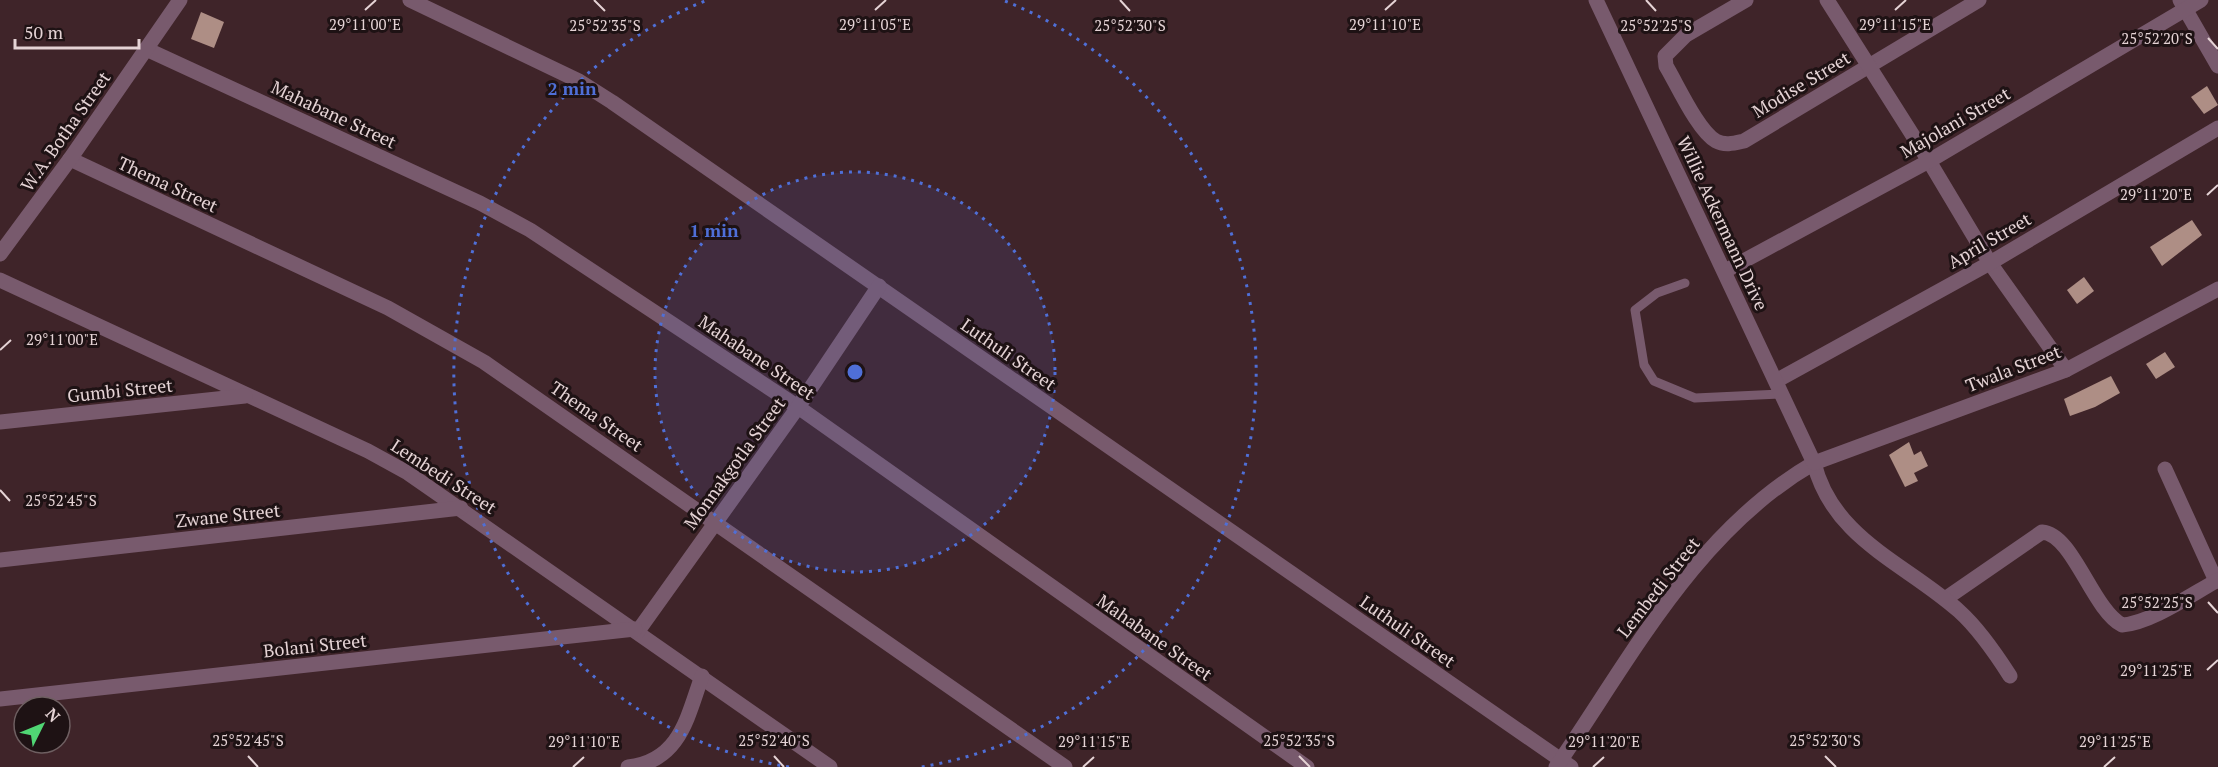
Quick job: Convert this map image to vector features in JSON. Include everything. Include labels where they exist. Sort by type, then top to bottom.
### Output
[{"type":"street","name":"W.A. Botha Street","points":[[0,254],[70,159],[180,0]]},
{"type":"street","name":"Luthuli Street","points":[[410,0],[579,81],[879,286],[1563,765]]},
{"type":"street","name":"Willie Ackermann Drive","points":[[1596,0],[1779,387],[1814,463],[1828,502],[1842,520],[1897,566],[1962,613],[2010,676]]},
{"type":"street","name":"Modise Street","points":[[1746,0],[1686,35],[1665,56],[1666,66],[1711,137],[1716,141],[1732,144],[1744,141],[1978,0]]},
{"type":"street","points":[[1827,0],[1867,67],[1929,161],[1990,263],[2066,370]]},
{"type":"street","name":"Majolani Street","points":[[1725,271],[1929,161],[2183,5],[2201,0]]},
{"type":"street","points":[[2183,5],[2218,66]]},
{"type":"street","name":"Mahabane Street","points":[[146,49],[425,177],[510,219],[798,407],[1306,767]]},
{"type":"street","name":"April Street","points":[[1779,387],[2218,128]]},
{"type":"street","name":"Thema Street","points":[[70,159],[429,330],[493,369],[1065,767]]},
{"type":"street","name":"Lembedi Street","points":[[0,280],[245,396],[368,451],[408,473],[637,630],[830,767]]},
{"type":"street","name":"Monnakgotla Street","points":[[637,630],[798,407],[879,286]]},
{"type":"street","name":"Twala Street","points":[[1814,463],[2066,370],[2216,294]]},
{"type":"street","name":"Gumbi Street","points":[[0,423],[245,396]]},
{"type":"street","name":"Lembedi Street","points":[[1563,765],[1614,677],[1682,582],[1748,512],[1794,475],[1814,463]]},
{"type":"street","points":[[1945,599],[2042,532],[2057,537],[2106,612],[2122,625],[2138,622],[2217,580],[2164,469]]},
{"type":"street","name":"Zwane Street","points":[[0,560],[461,508]]},
{"type":"street","name":"Bolani Street","points":[[0,699],[637,630]]},
{"type":"street","points":[[628,767],[654,761],[673,745],[685,723],[702,676]]},
{"type":"lane","points":[[1684,283],[1657,293],[1635,310],[1644,365],[1654,381],[1695,398],[1779,387]]},
{"type":"building","points":[[201,12],[224,22],[214,48],[191,39]]},
{"type":"building","points":[[2207,86],[2218,105],[2204,114],[2191,97]]},
{"type":"building","points":[[2192,220],[2202,235],[2162,266],[2150,247]]},
{"type":"building","points":[[2084,277],[2094,291],[2077,304],[2067,290]]},
{"type":"building","points":[[2165,352],[2175,367],[2156,379],[2146,364]]},
{"type":"building","points":[[2111,376],[2120,393],[2095,407],[2070,416],[2064,399]]},
{"type":"building","points":[[1909,442],[1914,455],[1921,451],[1928,466],[1914,473],[1918,481],[1905,487],[1889,455]]}]
